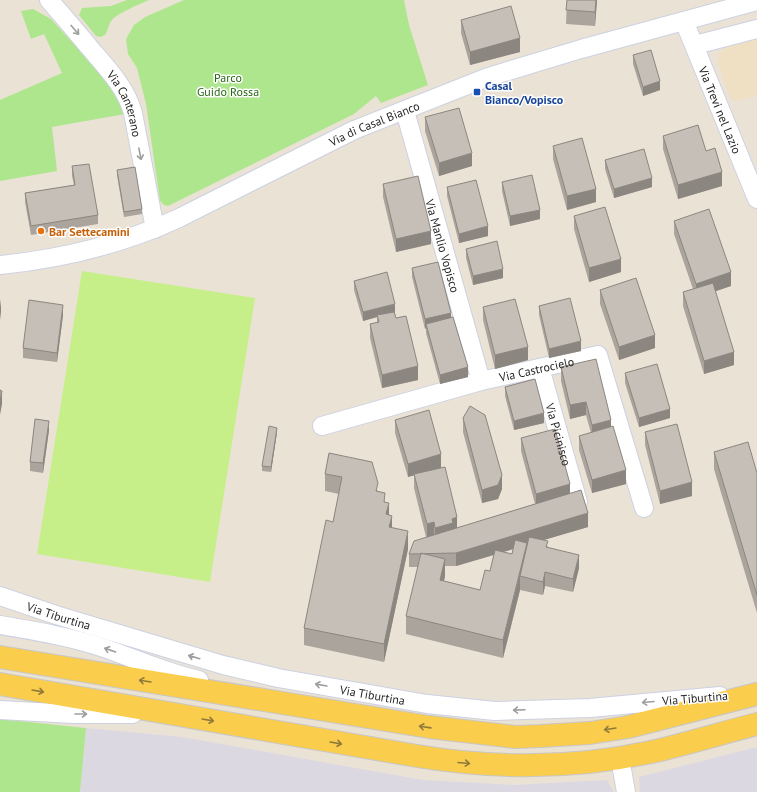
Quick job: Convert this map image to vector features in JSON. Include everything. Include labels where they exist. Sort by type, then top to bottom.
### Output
[{"type":"main road","name":"Via Tiburtina","points":[[0,658],[336,713],[429,727],[515,736],[590,733],[628,727],[757,693]]},
{"type":"main road","points":[[0,684],[449,761],[498,766],[533,766],[620,758],[651,752],[757,724]]},
{"type":"street","name":"Via Canterano","points":[[49,0],[123,88],[129,100],[133,113],[155,229]]},
{"type":"street","name":"Via di Casal Bianco","points":[[0,265],[66,255],[155,229],[354,130],[488,77],[581,49],[757,1]]},
{"type":"street","name":"Via Trevi nel Lazio","points":[[684,20],[757,199]]},
{"type":"street","points":[[694,44],[757,29]]},
{"type":"street","name":"Via Manlio Vopisco","points":[[405,111],[481,381]]},
{"type":"street","name":"Via Castrocielo","points":[[322,426],[481,381],[598,355],[644,508]]},
{"type":"street","name":"Via Picinisco","points":[[540,368],[578,502]]},
{"type":"street","name":"Via Tiburtina","points":[[0,596],[56,615],[224,665],[278,678],[427,704],[503,711],[590,708],[757,693]]},
{"type":"street","name":"Via Tiburtina","points":[[0,625],[46,633],[90,644],[180,676],[336,713]]},
{"type":"street","points":[[0,710],[74,714],[176,714]]},
{"type":"street","points":[[620,758],[626,792]]},
{"type":"shaded area","points":[[757,39],[757,95],[736,101],[730,98],[718,63],[718,57],[720,52],[726,47]]},
{"type":"shaded area","points":[[86,728],[182,737],[423,780],[513,785],[607,780],[614,792],[80,792]]},
{"type":"shaded area","points":[[757,747],[757,792],[640,792],[639,777]]},
{"type":"green space","points":[[127,0],[149,0],[115,17],[110,23],[106,34],[101,37],[96,36],[79,15],[82,8],[111,6]]},
{"type":"green space","name":"Parco Guido Rossa","points":[[184,0],[404,0],[409,25],[428,85],[381,103],[376,96],[354,114],[168,206],[164,205],[160,201],[146,104],[137,68],[128,54],[126,39],[134,25],[145,17]]},
{"type":"green space","points":[[33,9],[51,19],[109,83],[125,114],[52,127],[57,171],[0,181],[0,100],[62,73],[44,34],[31,39],[21,11]]},
{"type":"green space","points":[[82,271],[255,298],[210,582],[37,554]]},
{"type":"green space","points":[[0,719],[86,728],[80,792],[0,792]]},
{"type":"building","points":[[567,0],[596,0],[595,12],[566,10]]},
{"type":"building","points":[[511,6],[520,38],[470,52],[461,20]]},
{"type":"building","points":[[651,50],[660,81],[643,87],[633,55]]},
{"type":"building","points":[[459,108],[472,153],[439,163],[425,117]]},
{"type":"building","points":[[698,125],[706,151],[715,148],[722,172],[678,185],[663,136]]},
{"type":"building","points":[[582,138],[596,189],[567,196],[553,146]]},
{"type":"building","points":[[644,149],[652,178],[614,189],[605,160]]},
{"type":"building","points":[[89,164],[98,215],[31,226],[25,193],[75,185],[72,166]]},
{"type":"building","points":[[135,167],[142,209],[124,212],[117,170]]},
{"type":"building","points":[[532,175],[540,210],[510,216],[502,182]]},
{"type":"building","points":[[418,176],[431,231],[396,239],[383,184]]},
{"type":"building","points":[[476,180],[488,226],[459,234],[447,187]]},
{"type":"building","points":[[605,207],[621,259],[589,268],[574,216]]},
{"type":"building","points":[[709,209],[731,272],[696,284],[674,221]]},
{"type":"building","points":[[497,241],[503,269],[473,276],[466,249]]},
{"type":"building","points":[[438,262],[451,313],[425,319],[412,268]]},
{"type":"building","points":[[387,272],[395,304],[363,312],[354,281]]},
{"type":"building","points":[[636,278],[655,335],[619,347],[600,290]]},
{"type":"building","points":[[713,283],[734,352],[704,361],[683,292]]},
{"type":"building","points":[[570,298],[581,341],[549,349],[539,306]]},
{"type":"building","points":[[515,299],[528,347],[495,355],[483,307]]},
{"type":"building","points":[[29,300],[63,305],[57,353],[23,348]]},
{"type":"building","points":[[394,312],[396,318],[406,316],[418,366],[382,375],[370,324],[379,322],[377,315]]},
{"type":"building","points":[[453,317],[468,367],[440,375],[426,324]]},
{"type":"building","points":[[596,359],[611,420],[592,425],[586,402],[570,405],[561,367]]},
{"type":"building","points":[[657,364],[670,409],[639,418],[625,373]]},
{"type":"building","points":[[535,379],[544,413],[514,421],[505,387]]},
{"type":"building","points":[[0,390],[2,391],[0,402]]},
{"type":"building","points":[[470,406],[485,415],[502,475],[498,485],[482,490],[463,418]]},
{"type":"building","points":[[429,410],[441,454],[408,464],[395,420]]},
{"type":"building","points":[[35,419],[49,421],[43,463],[30,462]]},
{"type":"building","points":[[677,424],[692,482],[660,491],[645,432]]},
{"type":"building","points":[[269,426],[277,428],[271,467],[262,466]]},
{"type":"building","points":[[613,426],[626,470],[592,480],[579,436]]},
{"type":"building","points":[[555,429],[570,484],[536,494],[521,438]]},
{"type":"building","points":[[748,442],[757,473],[757,595],[714,452]]},
{"type":"building","points":[[329,453],[372,462],[378,483],[376,491],[385,493],[384,502],[389,503],[386,514],[392,516],[389,527],[408,531],[384,644],[304,628],[326,520],[333,522],[342,477],[325,474]]},
{"type":"building","points":[[445,467],[457,517],[452,519],[453,523],[435,528],[434,522],[427,524],[414,474]]},
{"type":"building","points":[[581,490],[588,513],[456,553],[409,554],[414,541]]},
{"type":"building","points":[[529,537],[548,541],[546,547],[579,555],[573,579],[545,572],[543,582],[520,576]]},
{"type":"building","points":[[515,540],[527,543],[503,640],[406,616],[421,553],[445,559],[440,580],[480,590],[485,570],[490,571],[495,550],[512,554]]},
{"type":"place","name":"Casal Bianco/Vopisco","points":[[477,92]]},
{"type":"place","name":"Bar Settecamini","points":[[41,231]]}]
